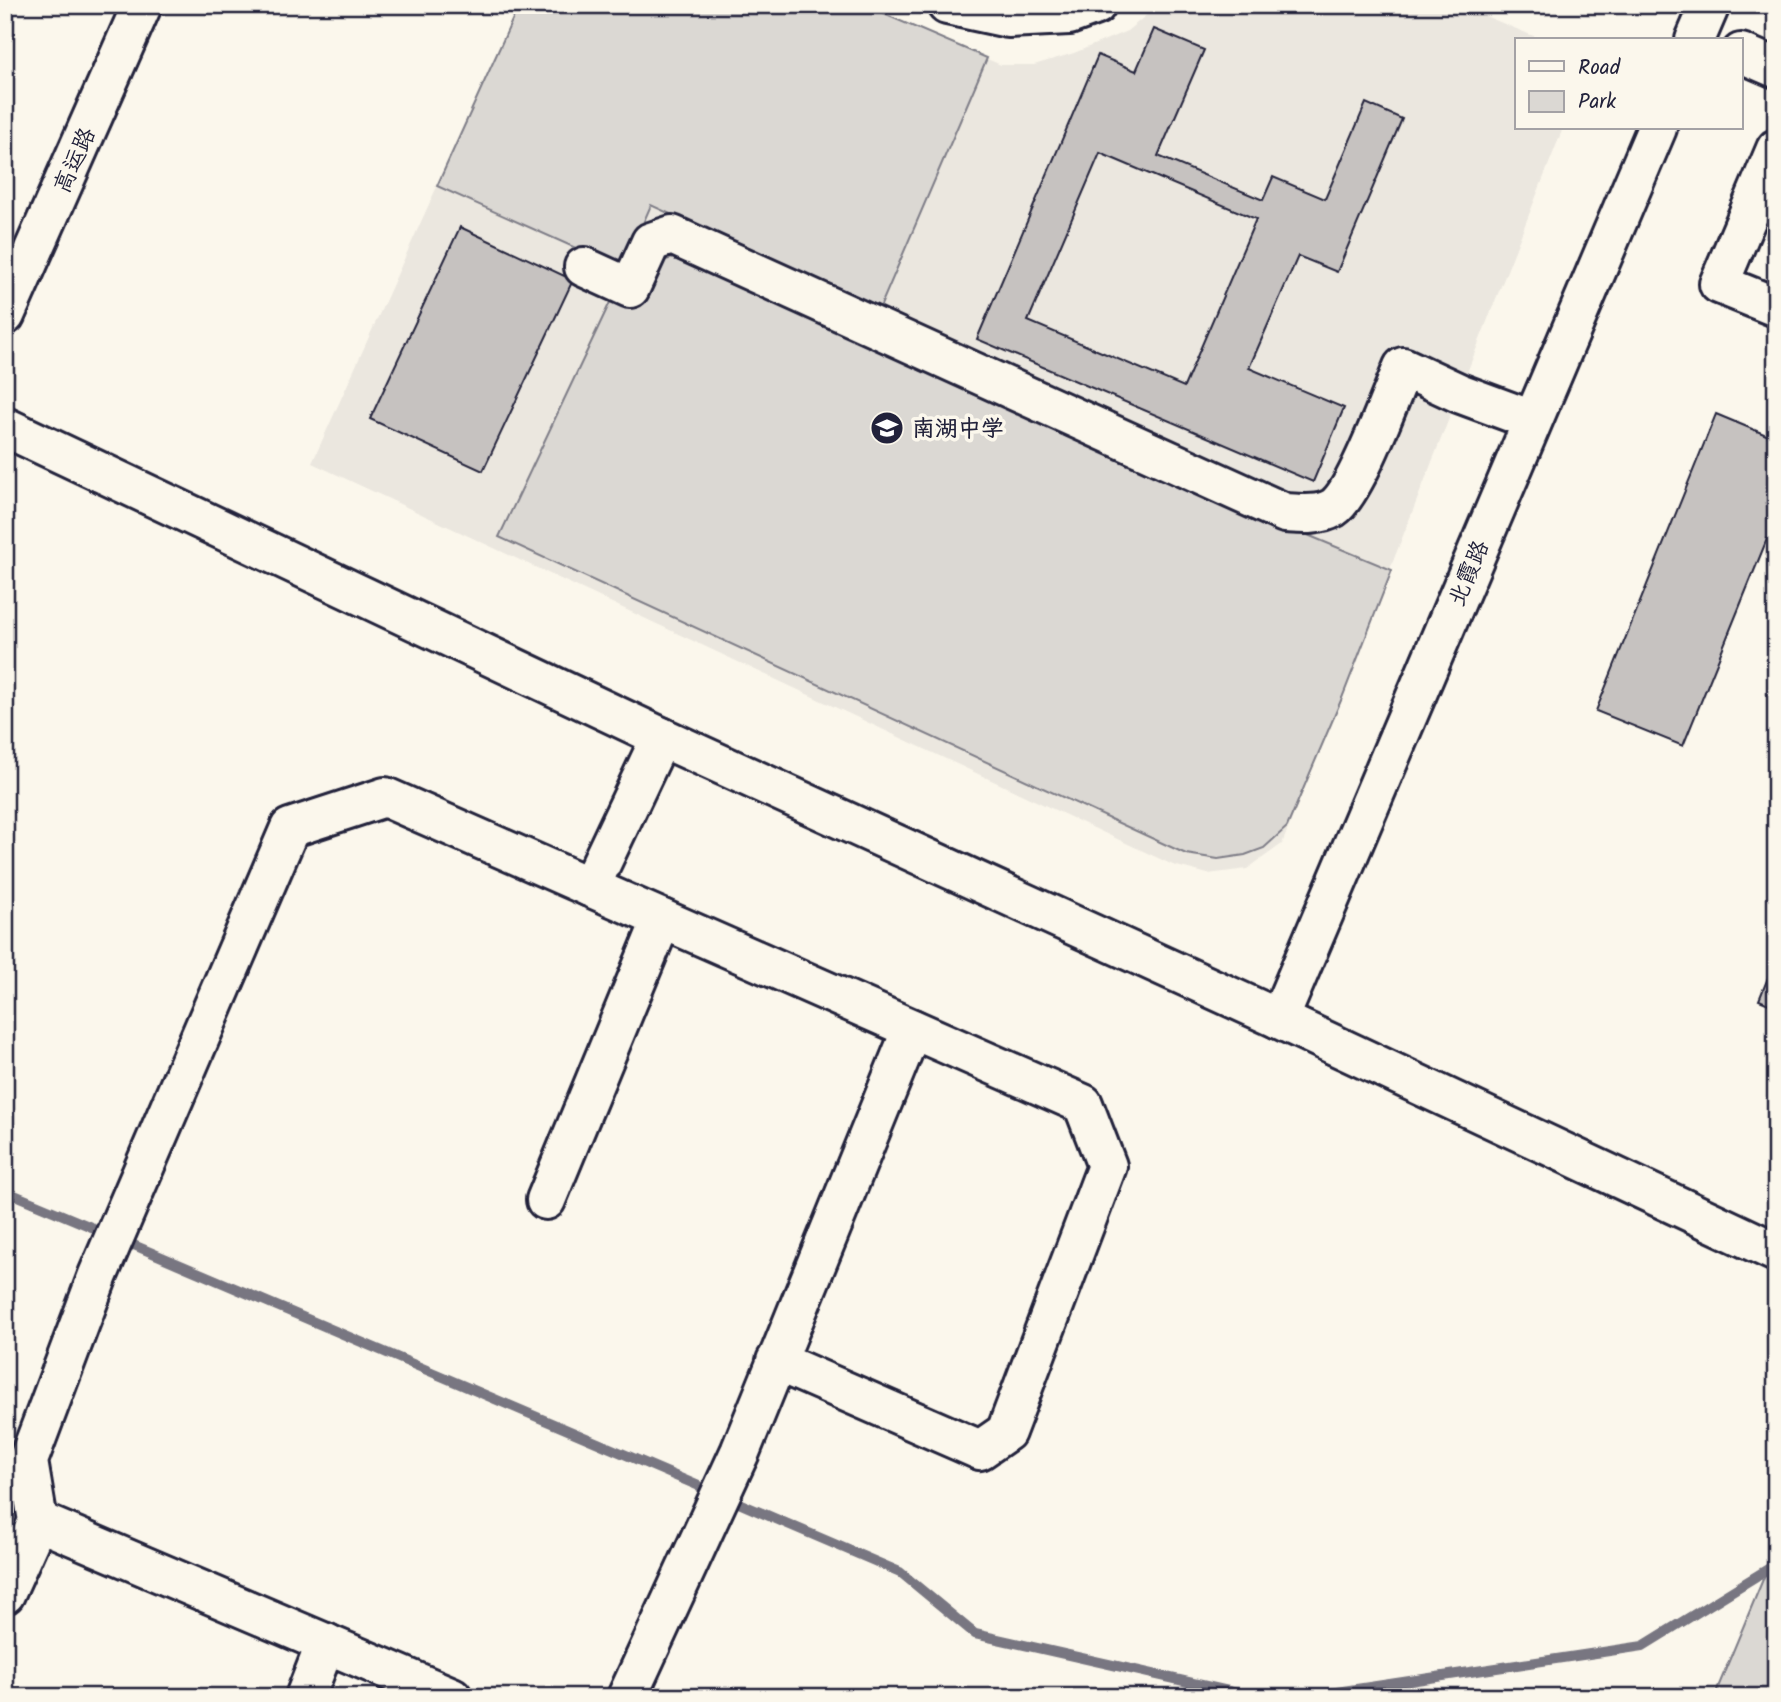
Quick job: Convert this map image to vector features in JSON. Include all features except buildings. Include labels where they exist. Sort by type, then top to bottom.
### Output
[{"type":"street","name":"高运路","points":[[5,274],[127,5]]},
{"type":"street","name":"高运路","points":[[5,315],[142,5]]},
{"type":"street","points":[[947,5],[1008,18],[1069,15],[1096,5]]},
{"type":"street","points":[[1742,53],[1776,68]]},
{"type":"street","name":"北霞路","points":[[1526,418],[1640,130]]},
{"type":"street","name":"北霞路","points":[[1272,1016],[1526,418],[1656,130]]},
{"type":"street","points":[[1776,149],[1719,284],[1776,307]]},
{"type":"street","points":[[584,267],[630,288],[651,242],[672,235],[1285,513],[1310,515],[1334,508],[1352,486],[1403,367],[1459,393],[1526,418]]},
{"type":"street","points":[[5,428],[658,744],[1776,1275]]},
{"type":"street","points":[[5,451],[1272,1016],[1776,1252]]},
{"type":"street","points":[[590,887],[658,744]]},
{"type":"street","points":[[5,1594],[38,1521],[27,1461],[99,1275],[290,828],[385,797],[1083,1104],[1107,1166],[1006,1432],[980,1450],[776,1361]]},
{"type":"street","points":[[546,1200],[662,919]]},
{"type":"street","points":[[628,1697],[740,1452],[912,1029]]},
{"type":"street","points":[[38,1521],[452,1697]]},
{"type":"street","points":[[305,1697],[326,1643]]},
{"type":"shaded area","name":"南湖中学","points":[[519,5],[863,5],[1001,65],[1034,65],[1074,53],[1127,31],[1159,5],[1459,5],[1538,38],[1515,38],[1515,130],[1562,130],[1282,844],[1247,869],[1208,874],[1173,865],[312,463]]},
{"type":"green space","points":[[519,5],[863,5],[987,58],[879,310],[651,205],[628,258],[609,263],[437,186]]},
{"type":"green space","points":[[680,256],[1298,531],[1392,570],[1342,698],[1287,827],[1264,848],[1245,855],[1218,859],[1186,854],[499,537],[613,296],[662,261]]},
{"type":"green space","points":[[1776,1548],[1776,1697],[1714,1697]]},
{"type":"waterway","points":[[5,1191],[108,1234]]},
{"type":"waterway","points":[[122,1240],[713,1492]]},
{"type":"waterway","points":[[727,1498],[900,1572],[975,1634],[1255,1697]]},
{"type":"waterway","points":[[1303,1697],[1643,1646],[1776,1564]]},
{"type":"place","name":"南湖中学","points":[[887,428]]}]
